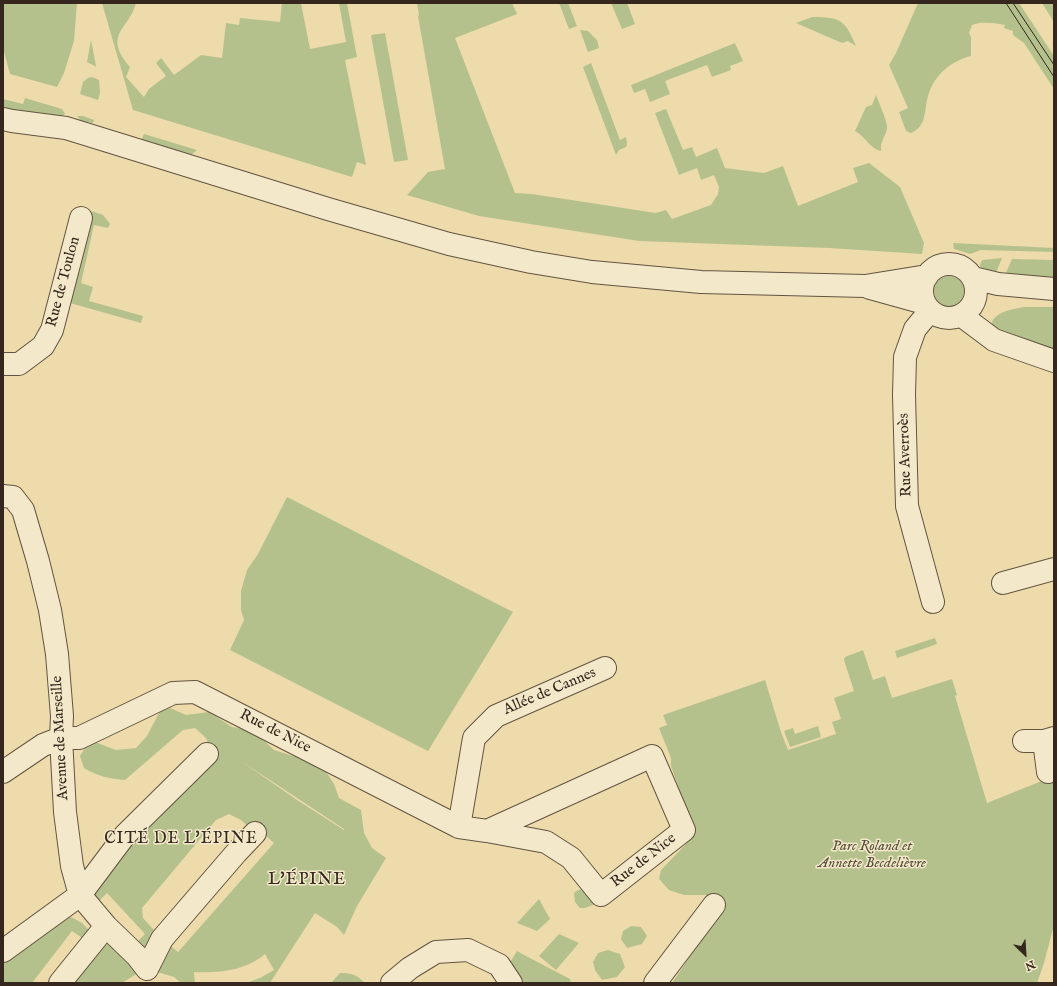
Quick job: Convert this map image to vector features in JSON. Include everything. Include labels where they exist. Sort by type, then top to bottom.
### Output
[{"type":"street","points":[[3,119],[66,128],[335,211],[449,244],[531,262],[592,272],[701,282],[865,286],[927,276]]},
{"type":"street","name":"Rue de Toulon","points":[[3,364],[19,364],[43,346],[52,330],[81,218]]},
{"type":"street","points":[[927,307],[922,289],[927,276],[936,267],[951,264],[965,269],[973,278],[976,290],[968,310]]},
{"type":"street","points":[[973,278],[998,284],[1054,289]]},
{"type":"street","points":[[865,286],[927,307],[937,316],[946,319],[957,318],[968,310],[1021,295],[1054,292]]},
{"type":"street","name":"Rue Averroès","points":[[927,307],[914,329],[905,356],[904,395],[907,506],[933,602]]},
{"type":"street","points":[[968,310],[994,340],[1054,361]]},
{"type":"street","name":"Avenue de Marseille","points":[[3,496],[13,497],[23,510],[50,610],[62,716],[61,738],[65,812],[72,866],[80,895],[106,926],[137,956],[147,969],[162,939],[255,833]]},
{"type":"street","points":[[1003,583],[1054,569]]},
{"type":"street","name":"Allée de Cannes","points":[[459,827],[474,738],[496,716],[605,668]]},
{"type":"street","name":"Rue de Nice","points":[[3,772],[43,745],[61,738],[79,738],[173,692],[195,692],[459,827],[546,842],[571,858],[600,895],[684,830],[652,756],[487,831]]},
{"type":"street","points":[[1041,740],[1048,772]]},
{"type":"street","points":[[3,951],[80,895],[125,835],[207,754]]},
{"type":"street","points":[[655,983],[714,905]]},
{"type":"street","points":[[60,983],[106,926]]},
{"type":"street","points":[[392,983],[410,968],[436,952],[468,950],[498,965],[511,983]]},
{"type":"green space","points":[[3,3],[77,3],[74,41],[64,73],[57,87],[10,74],[3,48]]},
{"type":"green space","points":[[102,3],[136,3],[133,12],[120,33],[118,47],[122,56],[130,67],[126,77],[144,97],[149,89],[166,76],[156,63],[161,58],[174,75],[201,55],[222,58],[226,23],[239,25],[240,18],[280,22],[282,3],[301,3],[310,49],[346,42],[339,3],[347,3],[357,57],[345,60],[366,165],[357,162],[352,177],[133,110]]},
{"type":"green space","points":[[417,3],[512,3],[517,14],[455,38],[515,193],[532,194],[656,213],[666,210],[672,219],[711,205],[718,194],[719,187],[714,175],[701,180],[697,168],[679,175],[655,113],[666,109],[683,150],[692,147],[696,157],[717,148],[725,168],[764,173],[783,166],[798,206],[858,182],[853,168],[869,163],[900,187],[924,243],[922,254],[829,248],[639,241],[479,216],[407,195],[428,172],[445,169]]},
{"type":"green space","points":[[559,3],[568,3],[577,26],[569,29]]},
{"type":"green space","points":[[611,3],[627,3],[635,24],[622,29]]},
{"type":"green space","points":[[918,3],[1019,3],[1054,56],[1054,89],[1024,43],[1013,35],[1013,31],[1004,28],[1005,25],[1001,24],[980,23],[972,25],[969,33],[971,37],[971,56],[950,65],[939,75],[928,96],[924,118],[920,126],[911,133],[906,131],[899,112],[908,108],[889,65],[896,53]]},
{"type":"green space","points":[[1042,3],[1054,3],[1054,22]]},
{"type":"green space","points":[[812,17],[836,19],[841,22],[849,30],[856,46],[848,41],[842,43],[796,23]]},
{"type":"green space","points":[[580,30],[588,31],[597,40],[599,48],[588,52]]},
{"type":"green space","points":[[385,33],[408,160],[394,162],[371,35]]},
{"type":"green space","points":[[91,40],[96,66],[97,67],[87,62]]},
{"type":"green space","points":[[735,43],[743,61],[730,66],[731,70],[712,77],[707,65],[665,81],[670,94],[650,102],[645,89],[634,93],[631,85]]},
{"type":"green space","points":[[591,63],[620,140],[626,137],[626,147],[619,150],[616,155],[583,67]]},
{"type":"green space","points":[[92,77],[99,80],[100,93],[98,100],[80,94],[83,82]]},
{"type":"green space","points":[[876,95],[887,126],[881,145],[881,151],[874,148],[855,131],[866,107],[872,105]]},
{"type":"green space","points":[[25,98],[62,109],[65,114],[60,117],[3,111],[3,99],[23,104]]},
{"type":"green space","points":[[77,116],[83,116],[94,120],[93,123],[81,121]]},
{"type":"green space","points":[[144,134],[197,150],[190,156],[141,141]]},
{"type":"green space","points":[[92,211],[103,215],[110,224],[108,228],[94,225],[81,283],[93,287],[89,301],[143,316],[141,323],[70,303]]},
{"type":"green space","points":[[953,243],[1054,248],[1054,252],[981,250],[970,254],[954,249]]},
{"type":"green space","points":[[1002,258],[995,275],[982,270],[980,265],[982,260]]},
{"type":"green space","points":[[1012,259],[1054,260],[1054,278],[1005,275]]},
{"type":"green space","points":[[949,276],[960,280],[964,291],[960,302],[949,306],[938,302],[934,291],[938,280]]},
{"type":"green space","points":[[1024,307],[1054,307],[1054,351],[993,328],[992,322],[998,315],[1006,311]]},
{"type":"green space","points":[[287,497],[513,612],[428,751],[230,650],[244,620],[241,610],[241,591],[247,570],[258,554]]},
{"type":"green space","points":[[935,638],[937,644],[897,658],[895,651]]},
{"type":"green space","name":"Parc Roland et Annette Becdelièvre","points":[[863,650],[873,680],[885,676],[892,698],[952,679],[957,695],[955,696],[987,803],[1054,776],[1054,925],[1037,983],[672,983],[720,912],[714,895],[684,895],[669,890],[659,879],[661,870],[687,843],[689,826],[687,812],[671,766],[671,758],[659,728],[667,725],[663,715],[765,680],[788,750],[836,734],[832,722],[841,719],[834,698],[854,691],[844,660],[845,657]]},
{"type":"green space","points":[[170,708],[186,715],[209,712],[232,727],[254,731],[274,750],[306,760],[325,770],[334,784],[339,798],[361,810],[364,833],[372,848],[386,858],[357,906],[344,935],[337,927],[315,913],[270,983],[246,983],[260,978],[274,970],[265,954],[249,964],[231,970],[194,972],[195,983],[181,983],[174,977],[147,969],[122,983],[60,983],[106,926],[130,949],[145,934],[107,893],[91,909],[80,895],[210,748],[206,738],[195,728],[183,730],[125,780],[104,777],[89,771],[84,768],[80,756],[86,746],[95,742],[116,750],[136,748],[147,736],[160,711]],"holes":[[[241,761],[344,829],[344,830],[297,800]],[[229,814],[241,820],[255,833],[259,830],[274,843],[178,952],[162,939],[143,918],[142,908],[216,820]]]},
{"type":"green space","points":[[818,726],[821,737],[790,747],[784,731],[793,728],[795,734]]},
{"type":"green space","points":[[592,887],[596,896],[595,904],[585,908],[580,908],[575,902],[574,893],[578,890]]},
{"type":"green space","points":[[539,899],[550,919],[537,931],[517,923]]},
{"type":"green space","points":[[71,917],[82,923],[91,932],[88,942],[72,931],[32,983],[3,983],[3,962],[65,918]]},
{"type":"green space","points":[[631,926],[641,927],[647,936],[642,944],[627,948],[621,939],[623,931]]},
{"type":"green space","points":[[559,934],[579,943],[556,970],[539,956]]},
{"type":"green space","points":[[608,950],[620,954],[625,967],[617,977],[602,980],[595,970],[593,962],[598,953]]},
{"type":"green space","points":[[517,951],[570,979],[571,983],[520,983],[509,964]]},
{"type":"green space","points":[[340,973],[354,975],[365,983],[331,983]]},
{"type":"tram line","points":[[1006,3],[1054,77]]},
{"type":"tram line","points":[[1013,3],[1054,65]]},
{"type":"district","name":"CITÉ DE L'ÉPINE","points":[[181,840]]},
{"type":"district","name":"L'ÉPINE","points":[[307,881]]}]
